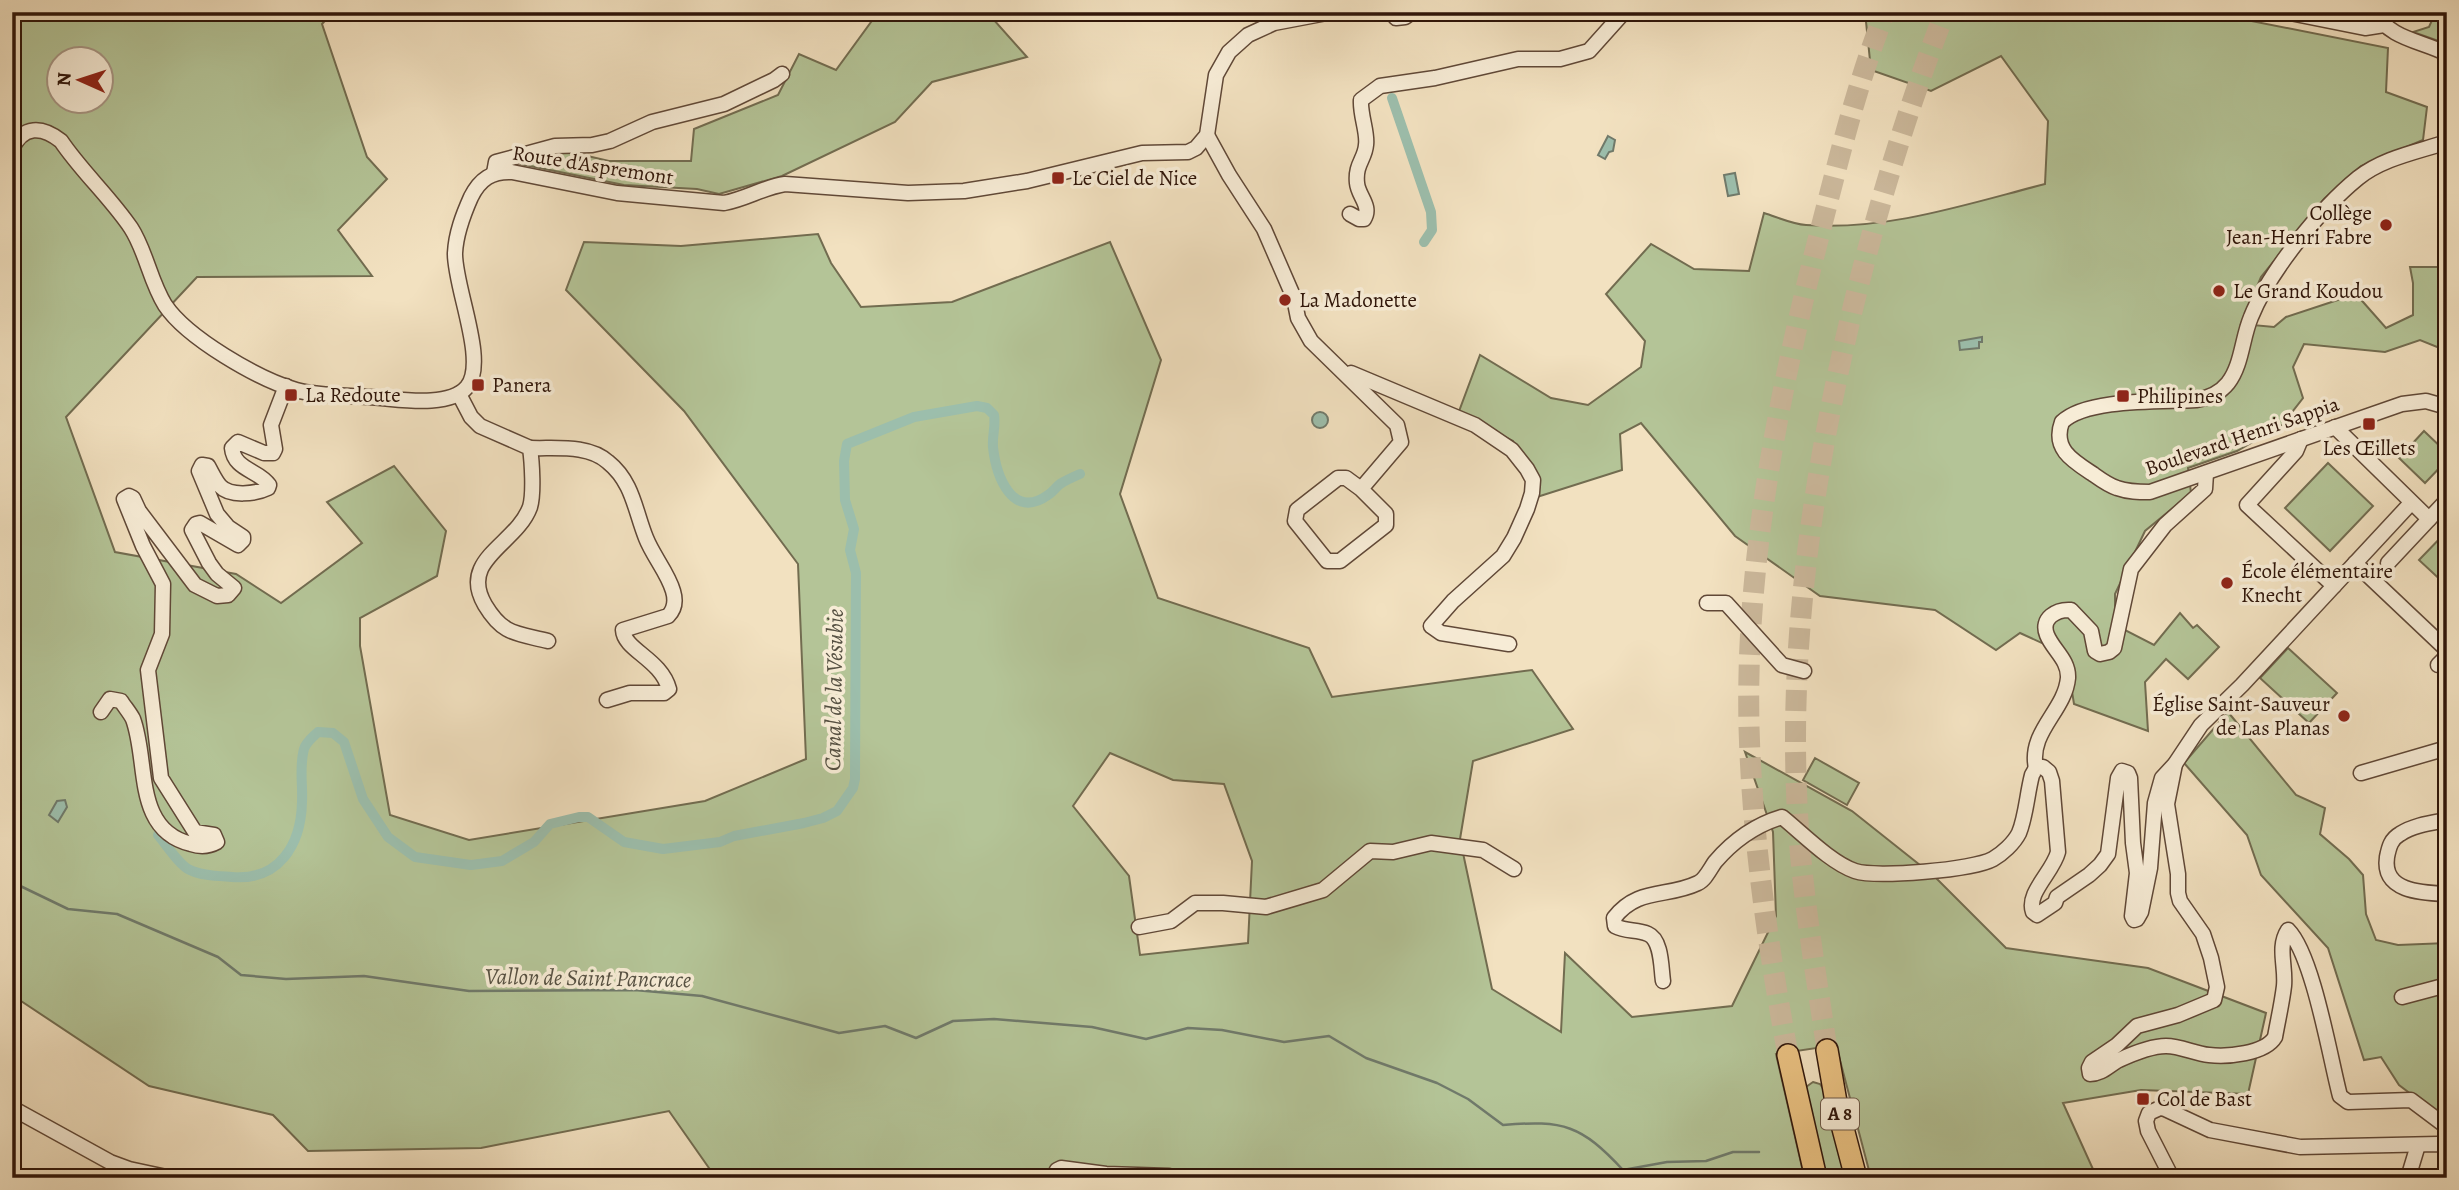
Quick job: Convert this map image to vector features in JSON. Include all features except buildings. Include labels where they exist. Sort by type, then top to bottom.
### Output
[{"type":"highway","name":"A 8","points":[[1827,1050],[1836,1102],[1856,1178]]},
{"type":"highway","name":"A 8","points":[[1788,1055],[1816,1178]]},
{"type":"street","points":[[1332,12],[1274,23],[1248,35],[1229,52],[1216,75],[1207,135],[1229,176],[1264,229],[1294,298],[1298,318],[1311,341],[1397,425],[1401,442],[1361,489]]},
{"type":"street","points":[[1391,12],[1393,16],[1401,18],[1412,12]]},
{"type":"street","points":[[1350,214],[1364,219],[1367,213],[1367,206],[1358,193],[1356,169],[1366,146],[1360,113],[1361,100],[1380,86],[1435,78],[1518,59],[1560,59],[1589,51],[1624,12]]},
{"type":"street","points":[[2376,12],[2392,32],[2447,54]]},
{"type":"street","points":[[2300,13],[2365,29],[2384,25]]},
{"type":"street","points":[[494,173],[496,162],[555,146],[592,145],[610,141],[652,122],[724,104],[782,74]]},
{"type":"street","points":[[12,149],[17,139],[25,132],[41,130],[61,141],[131,229],[164,303],[176,318],[238,364],[286,386],[312,393],[415,401],[448,398],[458,394],[471,418],[480,426],[530,448],[596,453],[619,472],[628,486],[648,544],[673,589],[675,602],[673,611],[668,616],[623,630],[627,642],[654,663],[669,689],[664,693],[629,693],[607,700]]},
{"type":"street","name":"Route d'Aspremont","points":[[458,394],[468,386],[474,363],[472,338],[458,283],[455,253],[457,240],[461,221],[474,190],[480,182],[494,173],[512,172],[617,193],[711,203],[738,201],[785,184],[923,193],[990,188],[1142,153],[1188,152],[1196,148],[1207,135]]},
{"type":"street","name":"Boulevard Henri Sappia","points":[[2447,142],[2380,165],[2359,177],[2326,211],[2273,276],[2251,317],[2236,367],[2216,394],[2196,400],[2127,403],[2079,411],[2067,417],[2059,428],[2060,444],[2069,458],[2117,488],[2150,492],[2402,404],[2426,401],[2447,407]]},
{"type":"street","points":[[1339,367],[1475,425],[1512,450],[1527,469],[1533,480],[1532,493],[1514,538],[1503,556],[1453,601],[1431,626],[1441,633],[1509,644]]},
{"type":"street","points":[[106,705],[121,701],[132,718],[150,809],[159,827],[180,842],[200,847],[211,846],[217,842],[214,835],[195,832],[160,778],[148,670],[162,634],[163,584],[143,546],[124,499],[129,496],[133,498],[139,511],[195,585],[217,596],[228,595],[234,588],[233,584],[218,574],[192,530],[200,523],[238,545],[243,537],[228,527],[217,514],[199,471],[202,465],[208,466],[220,487],[232,493],[259,492],[268,488],[266,480],[234,458],[232,448],[238,442],[264,453],[273,453],[275,449],[271,425],[286,386]]},
{"type":"street","points":[[2336,428],[2429,519]]},
{"type":"street","points":[[2301,439],[2296,452],[2248,505],[2334,586]]},
{"type":"street","points":[[530,448],[531,504],[522,523],[483,563],[477,573],[478,594],[493,618],[505,630],[548,641]]},
{"type":"street","points":[[1663,981],[1655,939],[1649,934],[1622,930],[1615,926],[1614,918],[1634,900],[1700,883],[1716,861],[1736,841],[1762,823],[1782,817],[1841,864],[1856,872],[1931,872],[1982,863],[1993,859],[2010,846],[2019,833],[2028,789],[2036,768],[2033,756],[2038,739],[2066,687],[2068,677],[2067,667],[2047,634],[2045,624],[2051,615],[2061,609],[2071,610],[2091,631],[2095,651],[2100,654],[2114,648],[2132,569],[2165,525],[2204,489],[2206,473]]},
{"type":"street","points":[[1338,478],[1346,478],[1361,489],[1387,514],[1386,525],[1340,561],[1326,561],[1295,521],[1297,510],[1338,478]]},
{"type":"street","points":[[2388,564],[2447,500]]},
{"type":"street","points":[[2036,768],[2043,767],[2049,772],[2052,781],[2058,852],[2056,861],[2033,897],[2030,905],[2033,912],[2037,915],[2054,902],[2100,865],[2108,854],[2118,778],[2122,771],[2128,773],[2130,778],[2137,873],[2132,910],[2134,920],[2139,918],[2150,867],[2158,788],[2162,778],[2201,726],[2411,503]]},
{"type":"street","points":[[2355,564],[2447,650]]},
{"type":"street","points":[[1707,603],[1726,603],[1782,665],[1804,671]]},
{"type":"street","points":[[2361,773],[2447,748]]},
{"type":"street","points":[[2175,764],[2167,804],[2178,874],[2178,893],[2180,901],[2203,934],[2217,987],[2214,1000],[2137,1026],[2117,1045],[2092,1062],[2090,1074],[2099,1073],[2118,1061],[2147,1049],[2166,1046],[2208,1055],[2242,1052],[2271,1044],[2275,1037],[2284,986],[2281,944],[2288,930],[2297,939],[2314,987],[2340,1096],[2348,1102],[2411,1100],[2447,1127]]},
{"type":"street","points":[[2447,820],[2414,827],[2397,835],[2389,845],[2386,862],[2391,879],[2405,889],[2447,894]]},
{"type":"street","points":[[1139,927],[1171,921],[1195,903],[1266,907],[1323,890],[1370,851],[1392,852],[1430,843],[1483,850],[1514,869]]},
{"type":"street","points":[[2402,997],[2447,985]]},
{"type":"street","points":[[12,1108],[110,1162],[130,1170],[171,1178]]},
{"type":"street","points":[[2172,1178],[2146,1126],[2149,1113],[2160,1108],[2210,1130],[2300,1147],[2418,1144],[2447,1146]]},
{"type":"street","points":[[2408,1178],[2418,1144]]},
{"type":"street","points":[[1053,1178],[1061,1168],[1173,1178]]},
{"type":"shaded area","points":[[12,12],[333,12],[322,24],[367,157],[387,179],[338,230],[372,276],[197,277],[66,417],[115,552],[236,574],[281,603],[362,543],[327,502],[394,466],[446,531],[437,576],[360,618],[360,646],[390,815],[469,840],[705,801],[806,759],[798,564],[684,411],[566,290],[584,242],[681,246],[818,234],[831,263],[861,307],[952,302],[1110,242],[1161,360],[1120,494],[1158,598],[1309,648],[1332,697],[1532,670],[1573,729],[1473,761],[1460,839],[1492,989],[1561,1032],[1565,953],[1632,1017],[1732,1006],[1776,916],[1773,832],[1745,752],[1852,811],[1935,877],[2006,948],[2148,968],[2266,1013],[2248,1094],[2141,1090],[2063,1103],[2097,1178],[1871,1178],[1836,1045],[1776,1054],[1804,1176],[1797,1178],[716,1178],[669,1111],[481,1148],[308,1151],[273,1115],[149,1086],[12,995]],"holes":[[[1110,753],[1173,780],[1224,784],[1252,861],[1248,943],[1140,955],[1129,876],[1073,806]]]},
{"type":"shaded area","points":[[914,12],[995,12],[993,19],[1027,57],[932,82],[895,122],[782,176],[719,194],[697,189],[624,185],[520,164],[566,151],[609,161],[691,161],[694,129],[778,95],[799,54],[836,70],[874,18]]},
{"type":"shaded area","points":[[1865,12],[2206,12],[2388,48],[2386,92],[2427,107],[2423,140],[2361,166],[2324,199],[2261,277],[2241,324],[2274,327],[2286,317],[2356,294],[2386,328],[2413,315],[2410,267],[2447,267],[2447,351],[2420,340],[2385,352],[2304,344],[2293,367],[2303,398],[2282,425],[2237,451],[2188,468],[2191,493],[2145,531],[2115,594],[2115,625],[2154,645],[2180,613],[2193,628],[2197,625],[2219,647],[2188,679],[2166,659],[2145,682],[2148,731],[2074,704],[2066,654],[2020,633],[1996,650],[1935,610],[1820,596],[1735,536],[1641,423],[1620,434],[1622,470],[1537,497],[1513,441],[1458,414],[1480,355],[1551,398],[1588,405],[1641,367],[1645,341],[1606,294],[1651,244],[1694,269],[1749,271],[1764,213],[1806,225],[1867,224],[1927,214],[2045,184],[2048,121],[2001,56],[1931,91],[1871,70]]},
{"type":"shaded area","points":[[2447,15],[2447,44],[2413,32],[2429,27],[2433,18]]},
{"type":"shaded area","points":[[1608,136],[1615,140],[1613,151],[1609,152],[1605,159],[1598,155]]},
{"type":"shaded area","points":[[1735,173],[1739,194],[1728,196],[1724,175]]},
{"type":"shaded area","points":[[1982,337],[1979,348],[1960,350],[1959,341]]},
{"type":"shaded area","points":[[1320,412],[1326,414],[1326,426],[1320,428],[1314,426],[1312,420],[1314,414]]},
{"type":"shaded area","points":[[2424,431],[2447,453],[2447,460],[2425,483],[2399,458]]},
{"type":"shaded area","points":[[2328,463],[2373,506],[2330,551],[2285,508]]},
{"type":"shaded area","points":[[2447,531],[2447,586],[2419,560]]},
{"type":"shaded area","points":[[2288,648],[2337,693],[2309,723],[2260,678]]},
{"type":"shaded area","points":[[2228,712],[2296,795],[2325,808],[2320,834],[2363,875],[2366,914],[2376,940],[2398,945],[2447,943],[2447,1112],[2436,1113],[2399,1085],[2381,1057],[2364,1060],[2328,948],[2261,875],[2247,835],[2184,763]]},
{"type":"shaded area","points":[[1815,758],[1859,783],[1847,805],[1803,780]]},
{"type":"shaded area","points":[[65,800],[67,807],[58,822],[49,815],[57,801]]},
{"type":"shaded area","points":[[1813,1082],[1820,1084],[1824,1090],[1846,1178],[1825,1178],[1806,1087]]},
{"type":"waterway","name":"Canal de la Vésubie","points":[[1392,98],[1431,212],[1432,230],[1424,242]]},
{"type":"waterway","name":"Canal de la Vésubie","points":[[158,835],[182,864],[200,873],[248,877],[275,866],[292,846],[297,832],[301,818],[301,769],[304,749],[318,732],[333,733],[344,742],[363,799],[388,837],[415,857],[471,865],[502,861],[534,842],[550,824],[579,817],[588,817],[624,842],[663,849],[720,842],[734,836],[823,818],[837,811],[853,788],[855,779],[856,573],[850,550],[854,529],[845,500],[844,461],[847,444],[914,417],[977,406],[987,408],[994,415],[993,443],[998,470],[1008,491],[1016,499],[1035,502],[1080,474]]},
{"type":"waterway","name":"Vallon de Saint Pancrace","points":[[12,882],[68,909],[117,914],[218,957],[241,975],[286,979],[364,976],[469,991],[635,990],[702,996],[839,1033],[885,1026],[916,1038],[953,1021],[994,1019],[1092,1027],[1146,1039],[1188,1028],[1222,1030],[1284,1042],[1329,1036],[1366,1058],[1437,1083],[1468,1099],[1503,1125],[1542,1124],[1570,1129],[1595,1143],[1623,1170],[1667,1162],[1706,1161],[1733,1152],[1759,1152]]},
{"type":"tunnel","points":[[1788,1055],[1757,851],[1749,727],[1753,602],[1768,477],[1791,354],[1849,121],[1885,12]]},
{"type":"tunnel","points":[[1827,1050],[1803,884],[1796,788],[1799,645],[1805,574],[1826,432],[1857,291],[1896,150],[1945,12]]},
{"type":"place","name":"Le Ciel de Nice","points":[[1058,178]]},
{"type":"place","name":"Collège Jean-Henri Fabre","points":[[2386,225]]},
{"type":"place","name":"Le Grand Koudou","points":[[2219,291]]},
{"type":"place","name":"La Madonette","points":[[1285,300]]},
{"type":"place","name":"Panera","points":[[478,385]]},
{"type":"place","name":"La Redoute","points":[[291,395]]},
{"type":"place","name":"Philipines","points":[[2123,396]]},
{"type":"place","name":"Les Œillets","points":[[2369,424]]},
{"type":"place","name":"École élémentaire Knecht","points":[[2227,583]]},
{"type":"place","name":"Église Saint-Sauveur de Las Planas","points":[[2344,716]]},
{"type":"place","name":"Col de Bast","points":[[2143,1099]]}]
